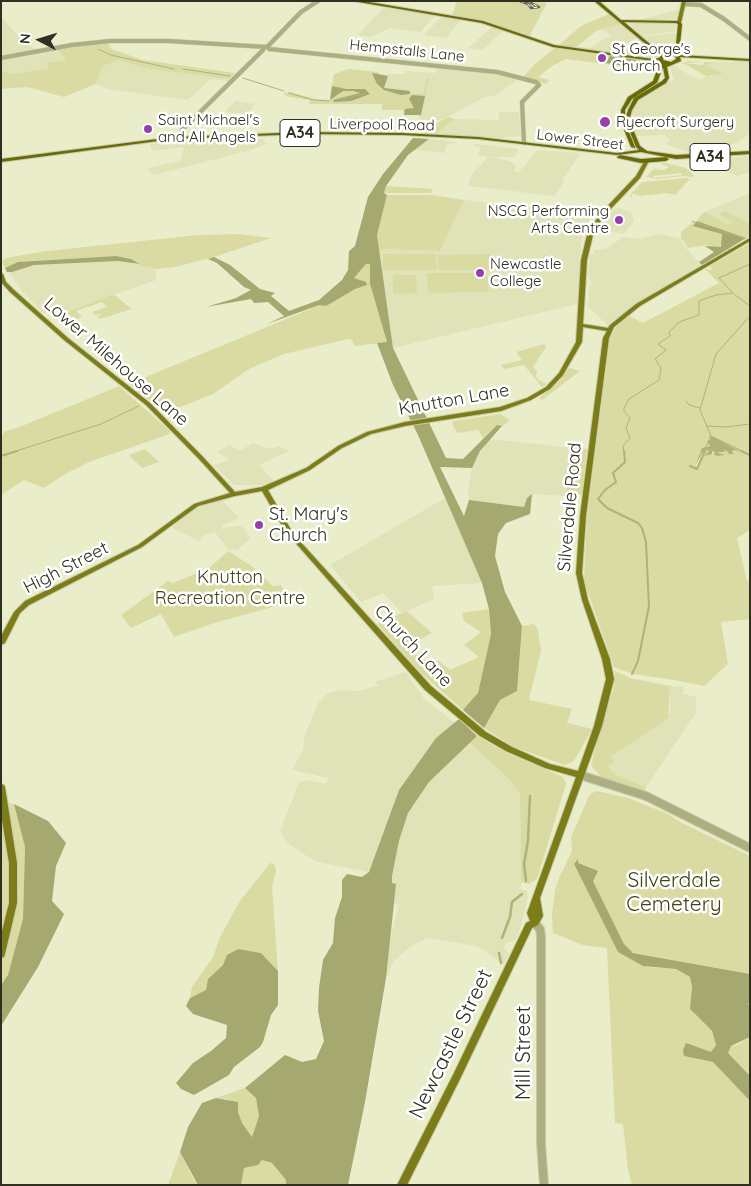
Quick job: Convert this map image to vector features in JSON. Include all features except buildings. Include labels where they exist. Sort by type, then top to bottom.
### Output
[{"type":"highway","points":[[354,1],[474,20],[548,45],[634,58],[662,60],[670,63]]},
{"type":"highway","points":[[596,1],[621,21],[628,24],[662,60]]},
{"type":"highway","points":[[628,24],[678,21],[677,58]]},
{"type":"highway","points":[[634,58],[653,62],[677,58],[750,61]]},
{"type":"highway","points":[[648,160],[653,157],[638,147],[628,120],[631,106],[638,98],[664,82],[667,78],[666,66],[677,58]]},
{"type":"highway","points":[[649,87],[659,74],[662,60]]},
{"type":"highway","points":[[653,62],[664,82]]},
{"type":"highway","points":[[634,160],[629,156],[633,147],[623,122],[622,114],[630,98],[649,87],[664,82]]},
{"type":"highway","name":"Liverpool Road","points":[[180,139],[326,135]]},
{"type":"highway","name":"Liverpool Road","points":[[1,162],[180,139],[326,135],[417,136],[525,143]]},
{"type":"highway","name":"Liverpool Road","points":[[486,141],[525,143]]},
{"type":"highway","points":[[636,141],[646,150],[656,154]]},
{"type":"highway","name":"Lower Street","points":[[525,143],[617,154],[647,152],[684,157],[750,153]]},
{"type":"highway","name":"Lower Street","points":[[525,143],[634,160],[664,158],[692,160],[750,153]]},
{"type":"main road","points":[[678,21],[684,2]]},
{"type":"main road","points":[[633,181],[640,165],[634,160]]},
{"type":"main road","name":"Knutton Lane","points":[[264,489],[308,469],[360,436],[393,426],[502,409],[529,399],[548,388],[561,374],[579,342],[584,260],[587,243],[601,216],[640,174],[648,160]]},
{"type":"main road","points":[[581,325],[610,330],[638,305],[750,239]]},
{"type":"main road","name":"Lower Milehouse Lane","points":[[1,275],[12,291],[66,339],[148,404],[234,494]]},
{"type":"main road","name":"Silverdale Road","points":[[535,923],[539,916],[537,899],[598,726],[610,679],[606,659],[585,600],[579,573],[585,497],[604,348],[610,330]]},
{"type":"main road","points":[[234,494],[264,489]]},
{"type":"main road","name":"Church Lane","points":[[264,489],[295,539],[428,688],[483,734],[528,758],[580,775]]},
{"type":"main road","name":"High Street","points":[[1,643],[17,612],[27,603],[126,553],[159,532],[189,508],[211,499],[234,494]]},
{"type":"main road","points":[[1,787],[12,863],[13,887],[13,903],[1,954]]},
{"type":"main road","name":"Newcastle Street","points":[[402,1185],[529,926],[535,923]]},
{"type":"street","points":[[268,48],[301,12],[318,1]]},
{"type":"street","points":[[684,2],[698,4],[727,21],[750,39]]},
{"type":"street","name":"Hempstalls Lane","points":[[1,58],[72,45],[139,40],[268,48],[497,72],[539,85],[522,102],[525,143]]},
{"type":"street","points":[[180,139],[182,130],[261,49]]},
{"type":"street","points":[[580,775],[646,796],[750,848]]},
{"type":"street","name":"Mill Street","points":[[535,923],[540,929],[541,936],[541,1134],[544,1185]]},
{"type":"shaded area","points":[[384,8],[436,15],[420,32],[389,28],[371,37],[357,35]]},
{"type":"shaded area","points":[[680,10],[678,19],[635,21]]},
{"type":"shaded area","points":[[1,16],[13,31],[37,51],[1,57]]},
{"type":"shaded area","points":[[442,16],[462,19],[446,38],[424,35]]},
{"type":"shaded area","points":[[640,22],[676,23],[675,31],[642,36],[629,24]]},
{"type":"shaded area","points":[[620,24],[638,37],[609,53],[579,49],[582,47],[591,48],[611,36],[600,29]]},
{"type":"shaded area","points":[[492,27],[503,31],[482,50],[468,48]]},
{"type":"shaded area","points":[[676,33],[673,52],[664,54],[643,37]]},
{"type":"shaded area","points":[[640,39],[660,56],[657,59],[612,54]]},
{"type":"shaded area","points":[[58,50],[66,60],[47,64],[51,68],[14,74],[1,71],[1,59]]},
{"type":"shaded area","points":[[610,56],[644,61],[647,69],[606,63]]},
{"type":"shaded area","points":[[119,60],[143,68],[229,79],[227,81],[211,79],[188,100],[107,89],[96,84],[103,66]]},
{"type":"shaded area","points":[[733,61],[750,62],[750,129],[748,135],[737,143],[719,148],[714,152],[699,155],[665,144],[670,141],[665,135],[634,135],[628,120],[633,103],[664,82],[674,81],[670,66],[674,66],[699,80],[707,76],[724,74],[704,64],[733,63]]},
{"type":"shaded area","points":[[438,67],[520,78],[496,95],[483,98],[445,118],[421,120],[417,115],[421,115],[427,78],[423,95],[410,94],[410,91],[384,88],[388,76],[377,74],[405,74],[407,71],[435,73]]},
{"type":"shaded area","points":[[372,73],[388,76],[384,88],[410,91],[410,94],[401,95],[384,90],[377,84]]},
{"type":"shaded area","points":[[332,86],[346,89],[365,89],[370,94],[351,101],[334,102],[333,100],[360,93],[343,91],[330,100]]},
{"type":"shaded area","points":[[412,95],[425,96],[421,115],[404,115],[405,109],[414,108],[409,99]]},
{"type":"shaded area","points":[[235,101],[255,104],[248,114],[225,112]]},
{"type":"shaded area","points":[[499,112],[519,112],[521,136],[500,138],[436,134],[455,119],[499,120]]},
{"type":"shaded area","points":[[413,138],[429,139],[408,155],[386,186],[384,193],[387,195],[377,235],[393,348],[446,458],[463,459],[497,425],[502,426],[480,451],[472,468],[440,467],[464,516],[469,500],[524,507],[527,498],[532,494],[530,514],[506,523],[498,534],[495,556],[505,592],[522,626],[517,691],[500,700],[484,728],[463,710],[478,693],[491,634],[489,609],[482,583],[418,435],[393,385],[377,343],[387,342],[370,284],[370,264],[366,264],[354,278],[366,282],[367,285],[355,289],[326,306],[319,305],[267,324],[284,316],[268,302],[254,303],[251,299],[206,307],[236,298],[251,290],[244,287],[217,263],[208,259],[214,257],[230,265],[260,289],[275,293],[271,296],[289,311],[319,300],[342,280],[348,270],[349,251],[355,246],[368,197],[383,174]]},
{"type":"shaded area","points":[[263,139],[266,144],[251,150],[154,175],[147,168],[180,161],[184,147],[152,151],[150,144]]},
{"type":"shaded area","points":[[429,139],[458,143],[447,144],[444,153],[414,150]]},
{"type":"shaded area","points":[[475,144],[518,149],[515,157],[490,157],[509,161],[516,165],[514,171],[519,172],[537,150],[581,153],[562,180],[564,181],[555,196],[468,186],[471,175],[488,157],[478,155],[481,148],[474,146]]},
{"type":"shaded area","points":[[750,156],[750,172],[737,176],[706,163],[728,158]]},
{"type":"shaded area","points":[[750,193],[750,236],[746,238],[697,221],[702,213]]},
{"type":"shaded area","name":"Newcastle College","points":[[464,200],[551,210],[591,217],[582,238],[577,304],[393,348],[378,249],[440,251]]},
{"type":"shaded area","name":"NSCG Performing Arts Centre","points":[[618,208],[631,212],[634,221],[624,234],[598,229],[610,212]]},
{"type":"shaded area","points":[[697,221],[746,238],[702,265],[699,262],[714,252],[705,246],[721,247],[722,234],[693,226]]},
{"type":"shaded area","points":[[658,234],[679,238],[702,265],[632,306],[609,326],[588,307],[589,286],[592,283],[588,277],[590,254],[594,253],[594,250],[606,249],[623,237],[639,239]]},
{"type":"shaded area","points":[[116,256],[131,259],[140,264],[118,261],[34,265],[12,272],[7,272],[5,268],[18,262]]},
{"type":"shaded area","points":[[122,261],[156,269],[156,280],[70,310],[43,313],[21,290],[9,272],[34,265]]},
{"type":"shaded area","points":[[709,436],[741,452],[734,450],[732,452],[734,454],[729,454],[727,451],[723,450],[726,452],[717,452],[725,455],[718,456],[714,455],[715,452],[712,451],[712,454],[704,456],[709,451],[706,450],[702,453],[695,467],[702,448],[710,446],[707,441],[710,440]]},
{"type":"shaded area","points":[[489,439],[574,448],[576,451],[565,496],[532,494],[527,498],[525,507],[469,500],[468,491],[472,466]]},
{"type":"shaded area","points":[[253,443],[270,449],[279,446],[289,451],[259,465],[274,481],[262,485],[234,485],[214,465],[230,460],[217,452],[229,445],[240,451]]},
{"type":"shaded area","points":[[445,498],[482,583],[432,586],[434,599],[402,613],[383,593],[361,602],[330,565]]},
{"type":"shaded area","points":[[221,499],[239,518],[221,526],[223,528],[239,526],[244,528],[250,539],[237,550],[228,549],[215,532],[205,535],[199,541],[173,528],[177,521],[194,509]]},
{"type":"shaded area","points":[[406,672],[424,699],[455,723],[436,738],[399,790],[369,872],[318,862],[287,842],[280,831],[299,783],[306,780],[326,784],[329,778],[292,770],[303,750],[305,734],[319,702],[328,693],[341,690],[358,691],[378,686],[375,682]]},
{"type":"shaded area","points":[[670,686],[684,687],[683,694],[696,697],[696,713],[646,787],[616,775],[608,766],[614,761],[611,758],[670,713]]},
{"type":"shaded area","points":[[459,719],[477,736],[429,782],[408,813],[399,841],[392,876],[392,883],[396,884],[386,978],[365,1102],[348,1185],[286,1185],[286,1180],[272,1163],[262,1160],[258,1165],[244,1168],[241,1185],[198,1185],[180,1152],[188,1127],[202,1103],[216,1098],[238,1102],[238,1112],[242,1123],[252,1137],[259,1116],[256,1098],[245,1088],[285,1055],[302,1062],[316,1059],[324,1041],[318,1011],[323,960],[333,943],[335,918],[342,897],[342,880],[347,874],[362,877],[369,872],[399,790],[436,738]]},
{"type":"shaded area","points":[[470,743],[509,779],[520,793],[521,889],[527,891],[528,898],[519,932],[515,941],[506,943],[504,948],[509,953],[504,965],[477,946],[428,938],[412,945],[394,961],[386,978],[390,940],[399,905],[394,904],[396,884],[392,884],[392,876],[399,841],[408,813],[429,782]]},
{"type":"shaded area","points":[[14,804],[48,821],[66,843],[56,866],[52,901],[64,914],[38,967],[1,1026],[1,985],[8,975],[23,919],[25,847]]},
{"type":"shaded area","points":[[578,859],[578,863],[598,871],[593,881],[624,944],[633,953],[750,974],[750,1001],[748,1004],[750,1006],[750,1037],[731,1046],[728,1053],[750,1076],[750,1101],[713,1062],[684,1056],[683,1050],[686,1043],[711,1052],[716,1045],[712,1031],[690,1009],[692,987],[690,977],[676,969],[643,966],[618,952],[574,864]]},
{"type":"shaded area","points":[[238,949],[261,953],[278,971],[278,1005],[271,1015],[260,1047],[234,1067],[229,1075],[194,1095],[181,1089],[176,1083],[193,1063],[226,1038],[227,1025],[193,1014],[186,1006],[190,998],[206,990],[208,979],[223,965],[227,955]]},
{"type":"green space","points":[[457,1],[529,1],[547,3],[529,37],[481,21],[452,15]]},
{"type":"green space","points":[[609,14],[620,24],[596,31],[575,48],[558,46],[581,26]]},
{"type":"green space","points":[[107,42],[111,49],[143,60],[235,73],[229,79],[143,68],[119,60],[103,66],[96,84],[64,97],[27,87],[1,89],[1,71],[14,74],[50,68],[46,63],[66,60],[58,50]]},
{"type":"green space","points":[[555,48],[644,61],[649,63],[654,70],[566,59],[552,66],[538,77],[549,80],[546,84],[523,77],[535,64]]},
{"type":"green space","points":[[688,61],[703,62],[685,63],[703,65],[704,62],[717,62],[706,65],[724,74],[706,76],[685,64],[681,64]]},
{"type":"green space","points":[[349,69],[378,72],[381,76],[388,76],[384,88],[410,91],[410,94],[423,94],[427,78],[429,78],[421,115],[404,115],[403,110],[382,110],[382,104],[309,104],[310,100],[289,97],[283,94],[290,92],[315,99],[330,100],[334,74]]},
{"type":"green space","points":[[448,117],[455,119],[436,134],[418,133]]},
{"type":"green space","points":[[665,163],[686,168],[694,176],[656,179],[646,177],[654,169],[664,170],[669,167],[661,164]],"holes":[[[681,173],[682,175],[654,178],[653,176]]]},
{"type":"green space","points":[[690,179],[675,195],[666,193],[640,196],[632,194],[632,197],[630,197],[631,194],[642,182]]},
{"type":"green space","points":[[386,186],[432,189],[431,193],[384,193]]},
{"type":"green space","points":[[387,195],[432,195],[464,200],[440,251],[378,249],[377,235]]},
{"type":"green space","points":[[725,211],[750,224],[750,236],[746,238],[697,221],[704,212],[728,225],[733,223],[719,214]]},
{"type":"green space","points":[[693,222],[725,233],[722,245],[718,248],[707,245],[688,248],[681,238],[681,232]]},
{"type":"green space","points":[[239,234],[271,238],[214,257],[175,267],[156,269],[138,265],[139,263],[131,259],[116,256],[18,262],[5,268],[2,262],[6,258],[47,251],[199,235]]},
{"type":"green space","points":[[750,243],[750,530],[737,538],[747,581],[750,581],[750,619],[721,622],[728,664],[704,686],[633,674],[614,667],[584,581],[587,517],[610,338],[617,326],[629,316],[643,323],[719,283],[705,269],[712,270],[710,266]],"holes":[[[709,436],[740,452],[734,450],[732,454],[713,449],[725,455],[714,455],[715,452],[712,451],[711,454],[708,454],[709,451],[706,450],[702,453],[706,446],[710,446],[707,441],[710,440]]]},
{"type":"green space","points":[[383,254],[435,254],[437,270],[383,270]]},
{"type":"green space","points":[[491,254],[493,270],[439,270],[438,255]]},
{"type":"green space","points":[[366,264],[370,264],[370,284],[387,342],[355,346],[352,340],[348,339],[284,354],[249,369],[213,394],[165,413],[129,384],[308,310],[348,285]]},
{"type":"green space","points":[[427,273],[487,273],[489,292],[428,293]]},
{"type":"green space","points":[[393,275],[416,275],[417,293],[393,294]]},
{"type":"green space","points":[[112,295],[132,309],[100,319],[97,317],[102,314],[95,315],[92,312],[107,307],[102,302],[76,311],[82,317],[71,321],[64,315],[58,315]]},
{"type":"green space","points":[[544,344],[546,347],[533,367],[537,371],[536,376],[538,380],[547,384],[542,387],[524,365],[504,369],[501,365],[522,360],[516,352]]},
{"type":"green space","points":[[569,368],[580,371],[542,400],[539,398],[557,384]]},
{"type":"green space","points":[[119,386],[171,432],[89,462],[65,474],[44,488],[24,480],[1,495],[1,434],[4,434],[3,432]]},
{"type":"green space","points":[[500,414],[510,420],[502,427],[497,425],[483,438],[478,430],[457,433],[452,423],[454,421]]},
{"type":"green space","points":[[145,449],[159,462],[142,468],[129,455]]},
{"type":"green space","points":[[576,449],[587,449],[582,495],[566,493]]},
{"type":"green space","name":"Knutton Recreation Centre","points":[[228,551],[253,567],[273,586],[281,585],[291,602],[214,623],[174,637],[161,614],[131,628],[121,615],[168,581],[173,583],[209,568]]},
{"type":"green space","points":[[489,609],[491,634],[478,694],[463,710],[421,673],[377,624],[407,611],[432,633],[405,647],[424,660],[439,661],[450,670],[479,657],[464,645],[481,632],[464,621],[462,613]]},
{"type":"green space","points":[[534,624],[538,630],[541,651],[529,700],[572,709],[567,723],[592,729],[574,761],[565,765],[514,747],[484,728],[500,700],[517,691],[522,626]]},
{"type":"green space","points":[[615,671],[630,678],[670,686],[668,718],[611,757],[614,761],[608,766],[616,775],[646,787],[645,791],[601,777],[591,765],[613,691]]},
{"type":"green space","points":[[477,736],[507,753],[563,777],[566,784],[537,879],[529,884],[521,882],[520,793],[509,779],[470,743]]},
{"type":"green space","name":"Silverdale Cemetery","points":[[597,791],[628,798],[668,814],[680,822],[750,856],[750,974],[631,952],[624,944],[593,881],[578,861],[574,864],[618,952],[647,967],[676,969],[690,977],[692,987],[690,1009],[712,1032],[716,1045],[711,1053],[703,1049],[684,1056],[713,1062],[750,1101],[750,1185],[632,1185],[628,1170],[623,1124],[615,1123],[607,948],[583,945],[553,933],[552,914],[555,890],[572,851],[571,837],[590,794]]},
{"type":"green space","points":[[1,801],[14,804],[25,847],[23,919],[8,975],[1,985]]},
{"type":"green space","points":[[270,863],[274,864],[276,871],[272,887],[278,971],[261,953],[238,949],[227,955],[223,965],[208,979],[206,990],[190,998],[192,987],[213,957],[220,937],[240,901]]},
{"type":"green space","points":[[750,1037],[750,1076],[728,1053],[731,1046],[738,1045]]},
{"type":"green space","points":[[245,1088],[256,1098],[259,1116],[252,1137],[242,1123],[238,1112],[228,1099],[216,1098]]},
{"type":"green space","points":[[180,1152],[194,1180],[198,1185],[168,1185]]},
{"type":"green space","points":[[262,1160],[272,1163],[286,1180],[286,1185],[241,1185],[244,1168],[258,1165]]},
{"type":"waterway","points":[[98,49],[111,55],[174,69]]},
{"type":"waterway","points":[[183,69],[230,76]]},
{"type":"waterway","points":[[243,78],[284,91]]},
{"type":"waterway","points":[[289,93],[313,100],[329,101]]},
{"type":"waterway","points":[[335,100],[364,94]]},
{"type":"waterway","points":[[692,221],[746,239]]},
{"type":"waterway","points":[[624,452],[623,446],[630,438],[626,428],[630,418],[624,411],[624,408],[629,399],[659,380],[661,368],[655,359],[666,350],[658,344],[670,336],[669,332],[679,322],[699,315],[699,301],[716,295],[733,293],[719,278],[750,264]]},
{"type":"waterway","points":[[734,294],[750,306]]},
{"type":"waterway","points":[[744,452],[711,436],[700,410],[716,354],[750,316]]},
{"type":"waterway","points":[[686,401],[689,405],[700,408]]},
{"type":"waterway","points":[[13,452],[101,424],[139,406]]},
{"type":"waterway","points":[[707,426],[726,427],[750,424]]},
{"type":"waterway","points":[[704,452],[709,440]]},
{"type":"waterway","points":[[1,456],[17,451]]},
{"type":"waterway","points":[[624,451],[625,462],[613,473],[616,482],[605,490],[598,499],[607,508],[638,523],[642,528],[646,542],[649,606],[638,661],[632,674]]},
{"type":"waterway","points":[[690,466],[697,469],[705,451]]},
{"type":"waterway","points":[[741,451],[750,455]]},
{"type":"waterway","points":[[526,881],[524,864],[528,841],[530,796]]},
{"type":"waterway","points":[[502,938],[510,917],[512,902],[522,894]]},
{"type":"waterway","points":[[499,953],[501,963]]},
{"type":"railway","points":[[520,1],[528,4],[531,8],[539,7],[527,1]]},
{"type":"place","name":"St George's Church","points":[[602,58]]},
{"type":"place","name":"Ryecroft Surgery","points":[[605,122]]},
{"type":"place","name":"Saint Michael's and All Angels","points":[[148,129]]},
{"type":"place","name":"NSCG Performing Arts Centre","points":[[619,220]]},
{"type":"place","name":"Newcastle College","points":[[480,273]]},
{"type":"place","name":"St. Mary's Church","points":[[259,525]]}]
